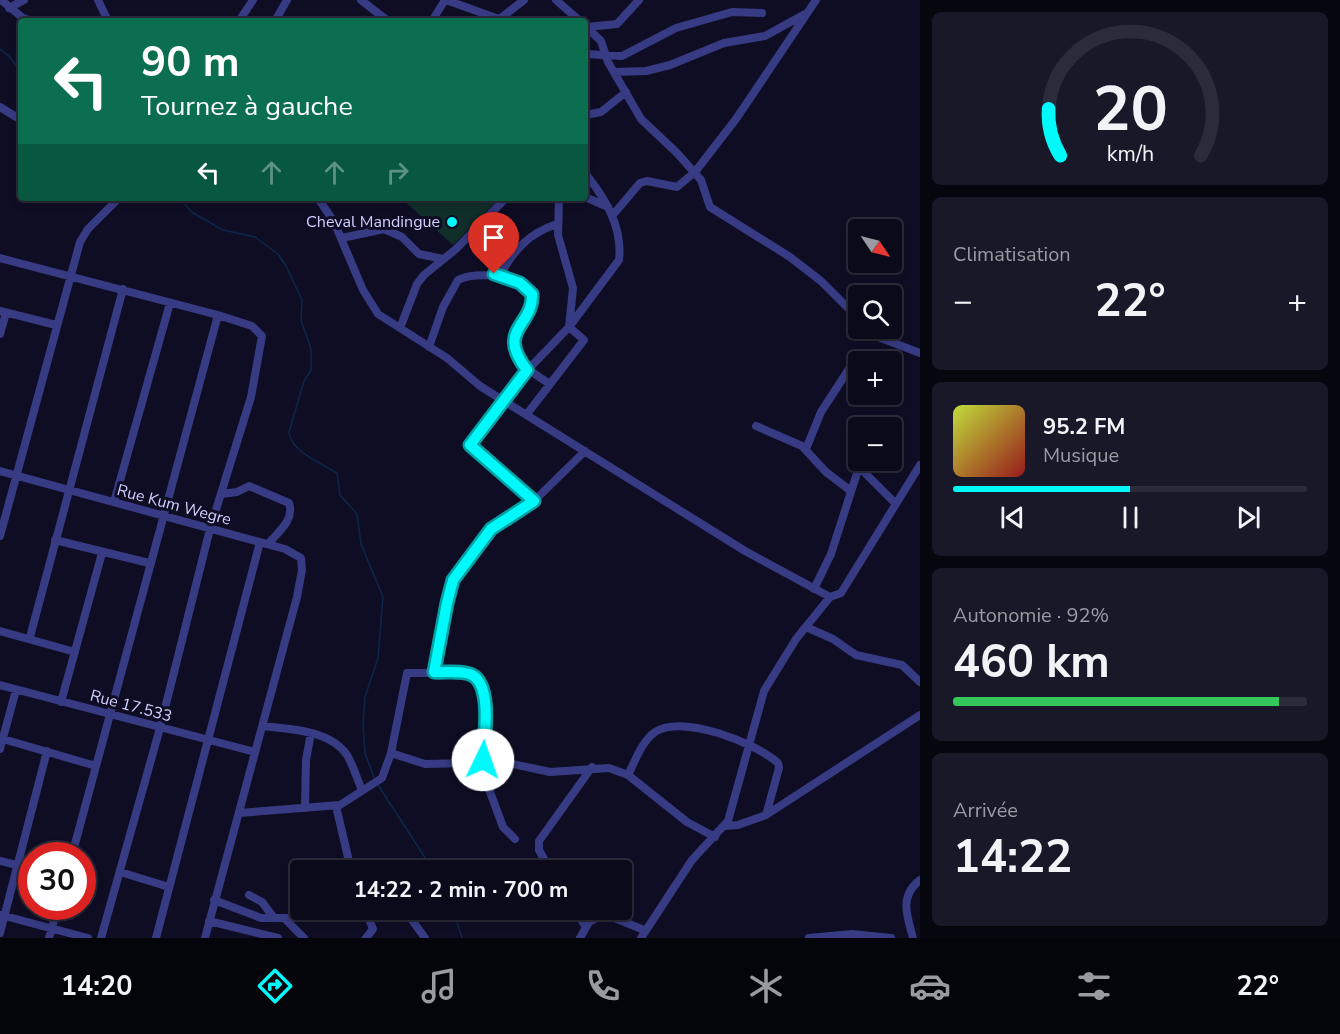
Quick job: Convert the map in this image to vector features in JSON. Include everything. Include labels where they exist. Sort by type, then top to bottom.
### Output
[{"type":"street","points":[[1,0],[23,18]]},
{"type":"street","points":[[9,8],[24,0]]},
{"type":"street","points":[[98,0],[107,18]]},
{"type":"street","points":[[244,18],[253,0]]},
{"type":"street","points":[[277,18],[287,0]]},
{"type":"street","points":[[361,0],[384,18]]},
{"type":"street","points":[[434,18],[446,0],[493,18]]},
{"type":"street","points":[[501,18],[524,0]]},
{"type":"street","points":[[556,0],[577,18]]},
{"type":"street","points":[[588,27],[616,24],[639,0]]},
{"type":"street","points":[[612,216],[640,183],[647,181],[677,187],[695,172],[735,119],[816,0]]},
{"type":"street","points":[[588,54],[606,56],[631,53],[676,28],[732,12],[762,13]]},
{"type":"street","points":[[614,72],[646,71],[670,65],[724,43],[765,36],[807,13]]},
{"type":"street","points":[[588,29],[600,41],[614,72],[641,119],[695,172],[703,184],[707,201],[715,212],[790,256],[821,281],[848,308]]},
{"type":"street","points":[[588,114],[601,112],[626,92]]},
{"type":"street","points":[[0,107],[18,118]]},
{"type":"street","points":[[534,501],[470,445],[527,370],[570,327],[619,260],[618,238],[612,216],[588,177]]},
{"type":"street","points":[[588,198],[608,207]]},
{"type":"street","points":[[0,536],[80,242],[88,229],[116,201]]},
{"type":"street","points":[[320,201],[342,238],[371,306],[385,320],[447,358],[480,386],[745,551],[830,597]]},
{"type":"street","points":[[400,328],[417,284],[456,249],[503,201]]},
{"type":"street","points":[[559,201],[558,236],[573,288],[570,327]]},
{"type":"street","points":[[500,276],[518,246],[536,233],[557,224]]},
{"type":"street","points":[[342,238],[384,229],[402,237],[419,254],[443,259]]},
{"type":"street","points":[[0,258],[70,274],[218,315],[252,326],[262,336],[251,397],[210,528],[160,728],[101,938]]},
{"type":"street","points":[[429,347],[442,307],[458,280],[500,276],[525,286],[532,294],[529,310],[515,330],[514,337],[518,356],[527,370],[550,384]]},
{"type":"street","points":[[30,637],[123,289]]},
{"type":"street","points":[[114,502],[170,303]]},
{"type":"street","points":[[0,334],[3,312],[56,325]]},
{"type":"street","points":[[76,842],[218,315]]},
{"type":"street","points":[[527,414],[583,342],[583,337],[570,327]]},
{"type":"street","points":[[883,339],[920,353]]},
{"type":"street","points":[[806,449],[821,412],[848,371]]},
{"type":"street","points":[[756,426],[806,449],[826,472],[851,491]]},
{"type":"street","points":[[434,672],[453,580],[491,529],[534,501],[585,451]]},
{"type":"street","points":[[641,938],[644,930],[692,860],[725,826],[751,745],[764,691],[806,627],[830,597],[841,593],[920,465]]},
{"type":"street","points":[[814,589],[828,561],[859,467],[896,504]]},
{"type":"street","name":"Rue Kum Wegre","points":[[0,471],[69,492],[164,515],[292,551],[301,558],[302,570],[297,597],[263,726]]},
{"type":"street","points":[[156,938],[264,543],[287,522],[291,514],[289,503],[249,486],[235,493],[221,494]]},
{"type":"street","points":[[55,540],[150,564]]},
{"type":"street","points":[[62,702],[102,553]]},
{"type":"street","points":[[806,627],[833,639],[856,656],[902,665],[920,682]]},
{"type":"street","points":[[0,631],[30,637],[75,652]]},
{"type":"street","points":[[239,813],[336,806],[375,785],[382,778],[392,753],[407,673],[470,674],[477,680],[485,698],[481,761],[503,827],[515,839]]},
{"type":"street","name":"Rue 17.533","points":[[0,685],[255,752]]},
{"type":"street","points":[[0,749],[16,690]]},
{"type":"street","points":[[725,826],[738,825],[766,815],[920,716]]},
{"type":"street","points":[[205,938],[263,726],[310,734],[333,743],[346,754],[362,790]]},
{"type":"street","points":[[628,775],[648,738],[659,730],[684,727],[706,731],[751,745],[774,759],[779,765],[766,815]]},
{"type":"street","points":[[305,808],[305,768],[310,734]]},
{"type":"street","points":[[3,738],[96,766]]},
{"type":"street","points":[[0,933],[2,915],[47,751]]},
{"type":"street","points":[[392,753],[425,764],[494,760],[550,772],[592,767],[609,768],[628,775],[687,822],[716,837]]},
{"type":"street","points":[[544,860],[539,850],[542,835],[592,767]]},
{"type":"street","points":[[336,806],[349,860]]},
{"type":"street","points":[[0,861],[17,865]]},
{"type":"street","points":[[120,872],[169,887]]},
{"type":"street","points":[[913,938],[905,900],[909,891],[920,880]]},
{"type":"street","points":[[249,895],[262,902],[274,918]]},
{"type":"street","points":[[214,900],[236,906],[254,916],[290,918]]},
{"type":"street","points":[[580,938],[593,918],[604,914],[644,930]]},
{"type":"street","points":[[2,915],[88,938]]},
{"type":"street","points":[[284,918],[304,938]]},
{"type":"street","points":[[49,938],[54,920]]},
{"type":"street","points":[[366,938],[373,929],[371,920]]},
{"type":"street","points":[[412,920],[425,938]]},
{"type":"street","points":[[581,920],[586,927]]},
{"type":"street","points":[[209,921],[278,938]]},
{"type":"street","points":[[809,938],[852,934],[891,938]]},
{"type":"green space","name":"Cheval Mandingue","points":[[404,201],[497,201],[453,245]]},
{"type":"waterway","points":[[0,49],[18,68]]},
{"type":"waterway","points":[[182,201],[193,213],[223,230],[255,237],[278,254],[302,300],[301,320],[311,349],[311,370],[304,381],[289,432],[291,439],[301,451],[337,473],[340,495],[357,514],[361,544],[383,597],[378,658],[365,697],[363,726],[365,753],[374,778]]},
{"type":"waterway","points":[[378,785],[427,860]]},
{"type":"waterway","points":[[456,920],[462,938]]},
{"type":"place","name":"Cheval Mandingue","points":[[452,222]]},
{"type":"route","points":[[483,760],[485,698],[477,680],[470,674],[434,672],[453,580],[495,525],[534,501],[470,445],[478,431],[527,370],[518,356],[514,337],[515,330],[529,310],[532,294],[520,283],[494,274]]}]
